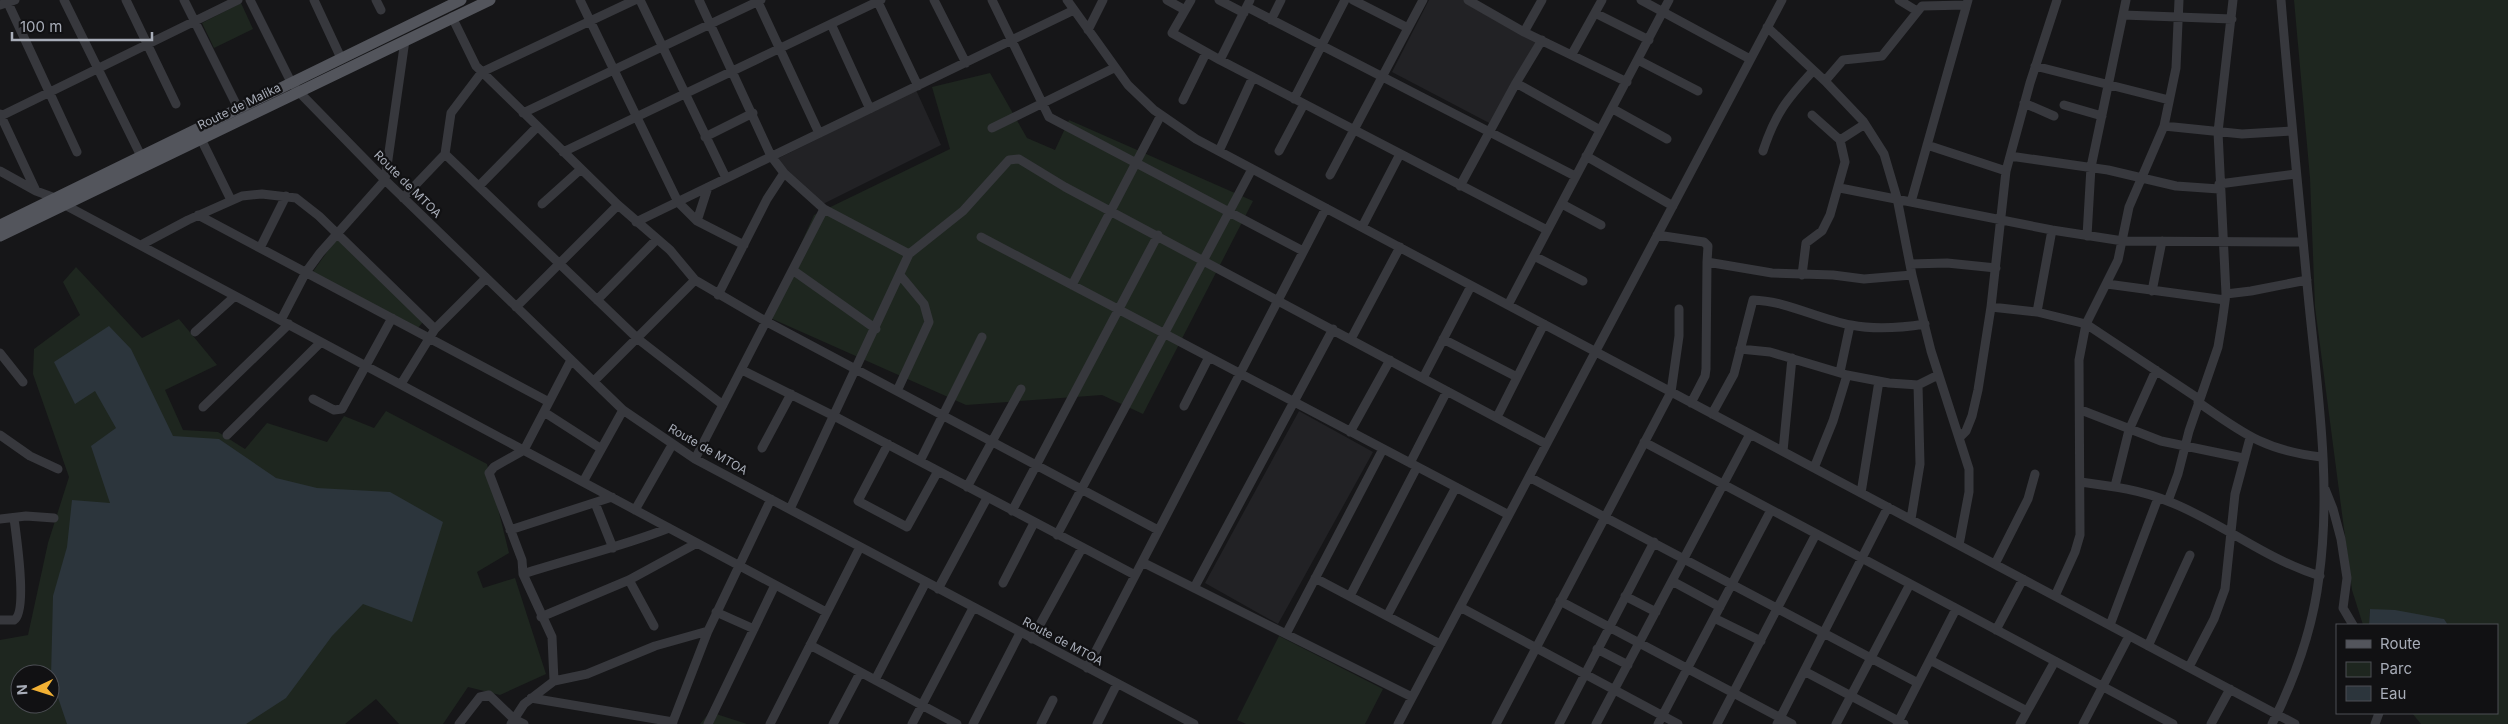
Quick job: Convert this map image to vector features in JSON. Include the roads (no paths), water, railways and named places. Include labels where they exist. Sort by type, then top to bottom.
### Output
[{"type":"main road","name":"Route de Malika","points":[[0,225],[341,58],[440,4],[461,0]]},
{"type":"main road","name":"Route de Malika","points":[[0,236],[490,0]]},
{"type":"street","points":[[64,0],[141,156]]},
{"type":"street","points":[[126,0],[176,104]]},
{"type":"street","points":[[184,0],[238,108]]},
{"type":"street","points":[[36,191],[0,115],[238,0]]},
{"type":"street","name":"Route de MTOA","points":[[250,0],[291,82],[299,92],[385,180],[623,410],[695,459],[1194,724]]},
{"type":"street","points":[[314,0],[341,58]]},
{"type":"street","points":[[376,0],[381,10]]},
{"type":"street","points":[[580,0],[678,202],[697,221],[744,245]]},
{"type":"street","points":[[404,198],[445,154],[452,113],[482,72],[635,0]]},
{"type":"street","points":[[640,0],[726,178]]},
{"type":"street","points":[[698,0],[772,156],[784,173],[824,208],[909,254]]},
{"type":"street","points":[[563,152],[879,0],[918,86]]},
{"type":"street","points":[[934,0],[966,63]]},
{"type":"street","points":[[992,0],[1049,117],[1303,252]]},
{"type":"street","points":[[1068,0],[1114,68],[1140,98],[1160,115],[1219,151],[2295,724]]},
{"type":"street","points":[[1088,30],[1103,0]]},
{"type":"street","points":[[1167,0],[1185,10]]},
{"type":"street","points":[[1191,0],[1172,33],[1206,53],[1547,230]]},
{"type":"street","points":[[1219,0],[1247,7],[1575,176]]},
{"type":"street","points":[[1271,20],[1281,0]]},
{"type":"street","points":[[1294,99],[1345,0]]},
{"type":"street","points":[[1353,0],[1408,28]]},
{"type":"street","points":[[1330,176],[1423,0]]},
{"type":"street","points":[[1468,0],[1481,3],[1524,32],[1626,82]]},
{"type":"street","points":[[1524,32],[1542,0]]},
{"type":"street","points":[[1572,54],[1602,0]]},
{"type":"street","points":[[1641,0],[1750,59]]},
{"type":"street","points":[[1508,305],[1575,176],[1613,110],[1669,0]]},
{"type":"street","points":[[1402,723],[1412,698],[1440,644],[1782,0]]},
{"type":"street","points":[[1899,0],[1917,11]]},
{"type":"street","points":[[1959,438],[1966,430],[1972,416],[1991,307],[2006,171],[2035,66],[2058,0]]},
{"type":"street","points":[[2087,236],[2091,167],[2126,0]]},
{"type":"street","points":[[2055,596],[2075,552],[2080,535],[2081,410],[2079,360],[2086,324],[2107,284],[2123,241],[2129,208],[2164,126],[2176,68],[2179,0]]},
{"type":"street","points":[[2168,501],[2178,474],[2198,401],[2218,347],[2225,297],[2218,132],[2233,0]]},
{"type":"street","points":[[2272,724],[2303,651],[2320,576],[2323,486],[2304,242],[2296,174],[2281,0]]},
{"type":"street","points":[[524,113],[759,1],[819,133]]},
{"type":"street","points":[[1825,81],[1843,60],[1882,56],[1917,11],[1924,5],[1967,2],[1912,202]]},
{"type":"street","points":[[7,3],[77,152]]},
{"type":"street","points":[[1220,60],[1247,7]]},
{"type":"street","points":[[636,222],[1074,10]]},
{"type":"street","points":[[1595,13],[1648,40]]},
{"type":"street","points":[[2123,15],[2232,19]]},
{"type":"street","points":[[452,17],[476,66],[618,206],[670,250],[695,280],[767,322],[1158,530]]},
{"type":"street","points":[[831,24],[870,109]]},
{"type":"street","points":[[1767,27],[1825,81],[1865,124],[1884,154],[1897,198],[1912,275],[1938,375],[1970,478],[1970,492],[1959,545]]},
{"type":"street","points":[[202,407],[285,322],[306,272],[385,180],[405,40]]},
{"type":"street","points":[[1460,186],[1516,83],[1542,40]]},
{"type":"street","points":[[1183,100],[1206,53]]},
{"type":"street","points":[[1638,60],[1698,91]]},
{"type":"street","points":[[2035,66],[2169,100]]},
{"type":"street","points":[[992,128],[1114,68]]},
{"type":"street","points":[[1763,151],[1778,112],[1788,97],[1813,71]]},
{"type":"street","points":[[1219,151],[1253,77]]},
{"type":"street","points":[[1516,83],[1600,130]]},
{"type":"street","points":[[2024,103],[2054,116]]},
{"type":"street","points":[[1279,151],[1304,104]]},
{"type":"street","points":[[2064,105],[2102,116]]},
{"type":"street","points":[[1613,110],[1667,139]]},
{"type":"street","points":[[706,137],[753,113]]},
{"type":"street","points":[[1072,285],[1160,115]]},
{"type":"street","points":[[1802,275],[1806,243],[1822,231],[1840,188],[1846,157],[1840,140],[1812,116]]},
{"type":"street","points":[[1840,140],[1865,124]]},
{"type":"street","points":[[479,186],[537,126]]},
{"type":"street","points":[[2164,126],[2242,134],[2292,131]]},
{"type":"street","points":[[201,139],[231,200]]},
{"type":"street","points":[[1927,145],[2006,171]]},
{"type":"street","points":[[445,154],[638,339],[723,405]]},
{"type":"street","points":[[1362,227],[1400,154]]},
{"type":"street","points":[[1586,156],[1673,206]]},
{"type":"street","points":[[2010,156],[2091,167],[2182,187],[2219,187],[2296,174]]},
{"type":"street","points":[[790,509],[876,329],[909,254],[964,212],[1009,160],[1019,159],[1065,187],[1203,259],[1546,444]]},
{"type":"street","points":[[542,204],[581,169]]},
{"type":"street","points":[[1057,535],[1252,169]]},
{"type":"street","points":[[0,171],[36,191],[55,198]]},
{"type":"street","points":[[718,294],[767,199],[784,173]]},
{"type":"street","points":[[697,221],[708,187]]},
{"type":"street","points":[[1840,188],[2052,230],[2123,241],[2304,242]]},
{"type":"street","points":[[141,245],[231,200],[252,194],[286,196],[304,203],[337,234],[432,333]]},
{"type":"street","points":[[260,248],[286,196]]},
{"type":"street","points":[[1562,204],[1602,226]]},
{"type":"street","points":[[65,205],[826,612]]},
{"type":"street","points":[[516,307],[618,206]]},
{"type":"street","points":[[695,459],[794,271],[824,208]]},
{"type":"street","points":[[1087,668],[1326,208]]},
{"type":"street","points":[[198,216],[392,318],[432,333],[549,402]]},
{"type":"street","points":[[2037,312],[2052,230]]},
{"type":"street","points":[[1012,512],[1158,235]]},
{"type":"street","points":[[1657,235],[1704,242],[1708,246],[1706,370],[1705,376],[1691,402]]},
{"type":"street","points":[[981,237],[1509,515]]},
{"type":"street","points":[[598,300],[656,240]]},
{"type":"street","points":[[2152,291],[2162,241]]},
{"type":"street","points":[[1351,339],[1400,247]]},
{"type":"street","points":[[1534,256],[1583,281]]},
{"type":"street","points":[[1707,262],[1747,270],[1864,279],[1912,275]]},
{"type":"street","points":[[1910,264],[1947,263],[1996,268]]},
{"type":"street","points":[[794,271],[876,329]]},
{"type":"street","points":[[897,391],[929,322],[924,304],[900,275]]},
{"type":"street","points":[[400,384],[432,333],[486,278]]},
{"type":"street","points":[[594,381],[695,280]]},
{"type":"street","points":[[2107,284],[2152,291],[2225,297],[2307,280]]},
{"type":"street","points":[[1423,378],[1471,286]]},
{"type":"street","points":[[195,332],[235,296]]},
{"type":"street","points":[[1712,414],[1734,374],[1750,307],[1754,300],[1804,311],[1850,325],[1891,329],[1925,324]]},
{"type":"street","points":[[1991,307],[2037,312],[2086,324],[2156,370],[2250,438],[2292,453],[2322,457]]},
{"type":"street","points":[[1496,724],[1671,392],[1679,336],[1679,310]]},
{"type":"street","points":[[313,399],[334,410],[342,409],[392,318]]},
{"type":"street","points":[[1497,417],[1544,324]]},
{"type":"street","points":[[1814,468],[1833,421],[1844,374],[1850,325]]},
{"type":"street","points":[[1194,588],[1334,329]]},
{"type":"street","points":[[920,461],[982,337]]},
{"type":"street","points":[[1443,339],[1517,377]]},
{"type":"street","points":[[227,435],[322,342]]},
{"type":"street","points":[[1740,348],[1770,352],[1844,374],[1879,381],[1918,385],[1938,375]]},
{"type":"street","points":[[0,352],[23,382]]},
{"type":"street","points":[[1184,406],[1209,357]]},
{"type":"street","points":[[1783,452],[1792,358]]},
{"type":"street","points":[[554,681],[552,637],[541,618],[523,574],[522,560],[489,474],[494,467],[524,450],[571,360]]},
{"type":"street","points":[[1350,432],[1390,360]]},
{"type":"street","points":[[742,370],[888,444],[1012,512],[1135,575]]},
{"type":"street","points":[[2115,486],[2129,430],[2151,377],[2156,370]]},
{"type":"street","points":[[1861,493],[1879,381]]},
{"type":"street","points":[[1911,519],[1920,464],[1918,385]]},
{"type":"street","points":[[967,487],[1021,389]]},
{"type":"street","points":[[1350,596],[1447,391]]},
{"type":"street","points":[[762,448],[791,394]]},
{"type":"street","points":[[583,482],[600,448],[623,410]]},
{"type":"street","points":[[2081,410],[2161,441],[2185,444],[2244,458]]},
{"type":"street","points":[[544,412],[600,448]]},
{"type":"street","points":[[1596,724],[1750,434]]},
{"type":"street","points":[[0,435],[30,456],[58,469]]},
{"type":"street","points":[[2189,667],[2204,641],[2220,604],[2224,589],[2235,494],[2250,438]]},
{"type":"street","points":[[1644,442],[2173,724]]},
{"type":"street","points":[[888,444],[858,501],[907,526],[938,471]]},
{"type":"street","points":[[635,510],[672,445]]},
{"type":"street","points":[[1286,634],[1383,449]]},
{"type":"street","points":[[1995,564],[2028,499],[2035,474]]},
{"type":"street","points":[[1529,477],[1918,683]]},
{"type":"street","points":[[2081,482],[2115,486],[2168,501],[2284,564],[2320,576]]},
{"type":"street","points":[[2323,486],[2333,509],[2342,539],[2347,578],[2343,608],[2352,624]]},
{"type":"street","points":[[1387,616],[1456,487]]},
{"type":"street","points":[[510,530],[612,497]]},
{"type":"street","points":[[938,589],[987,498]]},
{"type":"street","points":[[2110,625],[2158,498]]},
{"type":"street","points":[[531,698],[672,723],[716,612],[771,500]]},
{"type":"street","points":[[595,503],[613,548]]},
{"type":"street","points":[[1778,721],[1888,507]]},
{"type":"street","points":[[1658,724],[1771,510]]},
{"type":"street","points":[[0,519],[26,516],[54,518]]},
{"type":"street","points":[[0,620],[16,619],[20,608],[20,575],[14,518]]},
{"type":"street","points":[[1002,583],[1034,523]]},
{"type":"street","points":[[523,574],[613,548],[669,528]]},
{"type":"street","points":[[1717,724],[1816,534]]},
{"type":"street","points":[[1559,724],[1654,542]]},
{"type":"street","points":[[541,618],[629,580],[697,543]]},
{"type":"street","points":[[770,724],[860,547]]},
{"type":"street","points":[[1032,639],[1082,548]]},
{"type":"street","points":[[2148,646],[2190,555]]},
{"type":"street","points":[[1142,562],[1412,698]]},
{"type":"street","points":[[1315,578],[1440,644]]},
{"type":"street","points":[[1996,630],[2023,579]]},
{"type":"street","points":[[629,580],[654,626]]},
{"type":"street","points":[[875,680],[926,582]]},
{"type":"street","points":[[1672,582],[1720,607]]},
{"type":"street","points":[[1836,724],[1910,584]]},
{"type":"street","points":[[708,724],[775,585]]},
{"type":"street","points":[[1625,596],[1656,612]]},
{"type":"street","points":[[1560,602],[1733,693],[1778,721],[1792,724]]},
{"type":"street","points":[[912,724],[973,608]]},
{"type":"street","points":[[1460,608],[1678,724]]},
{"type":"street","points":[[1804,671],[1900,723],[1956,609]]},
{"type":"street","points":[[716,612],[754,630]]},
{"type":"street","points":[[1714,618],[1761,641]]},
{"type":"street","points":[[512,721],[531,698],[554,681],[587,674],[655,646],[708,631]]},
{"type":"street","points":[[973,724],[1020,633]]},
{"type":"street","points":[[2083,724],[2129,636]]},
{"type":"street","points":[[810,645],[957,724]]},
{"type":"street","points":[[1597,649],[1628,665]]},
{"type":"street","points":[[1930,660],[2027,711]]},
{"type":"street","points":[[2020,724],[2054,661]]},
{"type":"street","points":[[837,723],[860,673]]},
{"type":"street","points":[[1097,724],[1117,684]]},
{"type":"street","points":[[2211,724],[2230,689]]},
{"type":"street","points":[[459,724],[480,697],[489,695],[512,721],[524,724]]},
{"type":"street","points":[[1041,724],[1053,700]]},
{"type":"water","points":[[109,326],[131,349],[173,436],[219,439],[276,478],[317,488],[390,492],[443,522],[412,622],[363,604],[332,636],[286,698],[246,724],[67,724],[60,703],[60,664],[51,664],[53,596],[67,547],[72,500],[110,503],[91,446],[116,428],[95,391],[75,404],[54,362]]},
{"type":"water","points":[[2370,609],[2395,610],[2444,619],[2447,624],[2369,624]]}]
